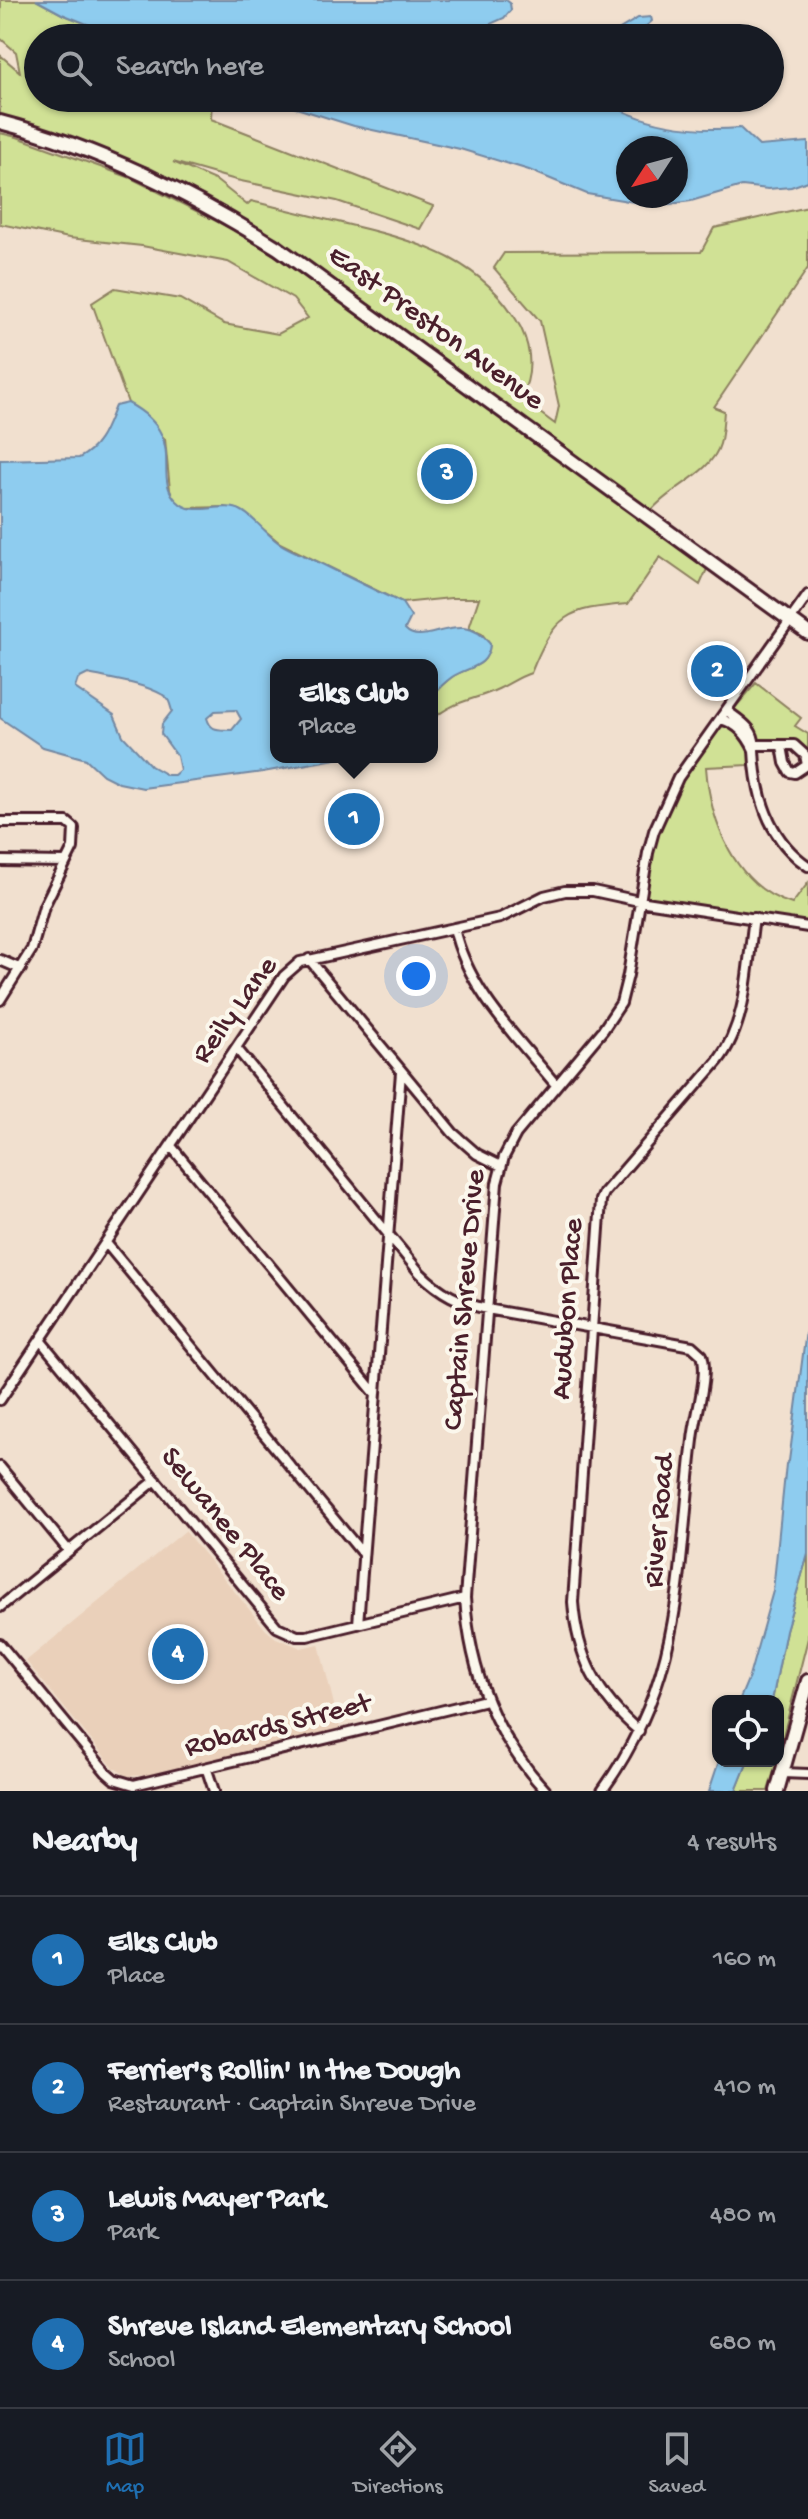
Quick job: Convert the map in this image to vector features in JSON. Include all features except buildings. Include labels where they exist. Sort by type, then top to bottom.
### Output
[{"type":"street","name":"East Preston Avenue","points":[[0,122],[134,169],[212,207],[266,240],[808,633]]},
{"type":"street","name":"Captain Shreve Drive","points":[[546,1791],[512,1750],[486,1700],[471,1646],[465,1598],[497,1183],[501,1166],[516,1134],[603,1030],[621,1003],[648,853],[667,801],[693,755],[808,595]]},
{"type":"street","points":[[724,715],[755,747],[755,774],[765,812],[782,843],[808,866]]},
{"type":"street","points":[[755,747],[782,746]]},
{"type":"street","points":[[0,822],[70,823],[76,841],[44,906],[32,949],[0,1000]]},
{"type":"street","points":[[0,861],[65,862]]},
{"type":"street","name":"Reily Lane","points":[[0,1400],[291,968],[309,959],[500,918],[544,896],[565,891],[593,891],[808,927]]},
{"type":"street","name":"Audubon Place","points":[[639,1731],[616,1711],[595,1683],[583,1657],[574,1613],[574,1571],[602,1197],[718,1061],[731,1040],[741,1003],[754,918]]},
{"type":"street","points":[[454,928],[460,952],[477,987],[556,1085]]},
{"type":"street","points":[[309,959],[462,1143],[501,1166]]},
{"type":"street","points":[[0,960],[21,969]]},
{"type":"street","name":"River Road","points":[[237,1049],[432,1285],[461,1302],[487,1309],[692,1346],[702,1355],[705,1362],[693,1439],[674,1626],[655,1694],[639,1731],[602,1791]]},
{"type":"street","points":[[358,1624],[401,1072]]},
{"type":"street","points":[[171,1146],[374,1392]]},
{"type":"street","points":[[106,1243],[362,1554]]},
{"type":"street","name":"Sewanee Place","points":[[40,1340],[277,1627],[297,1636],[307,1636],[465,1598]]},
{"type":"street","points":[[0,1467],[69,1551]]},
{"type":"street","points":[[0,1607],[156,1480]]},
{"type":"street","name":"Robards Street","points":[[0,1644],[114,1779],[139,1785],[486,1700]]},
{"type":"street","points":[[777,1791],[808,1681]]},
{"type":"street","points":[[207,1770],[214,1791]]},
{"type":"street","points":[[783,1773],[808,1774]]},
{"type":"shaded area","points":[[185,1531],[266,1630],[276,1638],[301,1648],[319,1644],[340,1729],[155,1775],[127,1776],[113,1767],[26,1661]]},
{"type":"green space","points":[[1,0],[36,0],[87,24],[24,24],[24,112],[211,112],[211,119],[433,206],[420,229],[337,201],[236,180],[173,162],[217,181],[247,205],[251,201],[404,239],[450,258],[471,271],[507,305],[525,337],[529,373],[520,398],[555,424],[559,406],[540,321],[494,268],[504,253],[701,252],[714,228],[808,207],[808,268],[714,407],[724,411],[721,440],[715,454],[699,472],[651,511],[312,263],[218,204],[150,168],[0,115],[0,55],[20,72],[16,52],[0,38]]},
{"type":"green space","points":[[0,133],[131,178],[228,227],[274,255],[643,520],[707,569],[700,585],[660,557],[628,604],[576,612],[565,618],[548,638],[531,673],[455,705],[438,716],[438,690],[452,677],[486,658],[490,644],[482,634],[469,628],[479,598],[402,603],[280,543],[240,510],[224,507],[185,508],[174,500],[170,490],[165,439],[128,403],[92,303],[115,288],[180,299],[224,324],[278,334],[308,318],[293,299],[228,262],[142,246],[69,238],[0,224]]},
{"type":"green space","points":[[756,683],[801,718],[795,726],[808,734],[808,765],[801,748],[755,745],[732,715]]},
{"type":"green space","points":[[726,723],[748,737],[755,760],[749,765],[706,767],[720,830],[741,868],[772,895],[792,904],[808,883],[808,927],[639,901],[654,831],[678,778],[705,738]]},
{"type":"green space","points":[[808,1554],[808,1638],[784,1732],[784,1695],[773,1695],[786,1630]]},
{"type":"green space","points":[[746,1767],[775,1767],[768,1791],[736,1791]]},
{"type":"water","points":[[36,0],[506,0],[511,10],[504,18],[490,24],[87,24]]},
{"type":"water","points":[[651,17],[652,21],[649,24],[628,24],[638,18]]},
{"type":"water","points":[[309,112],[626,112],[667,125],[704,129],[740,128],[759,146],[808,142],[808,181],[791,187],[768,189],[742,186],[688,201],[688,136],[616,136],[616,199],[587,194],[529,170],[460,149],[354,126]]},
{"type":"water","points":[[128,403],[147,416],[158,429],[164,442],[170,491],[184,506],[192,509],[226,507],[242,511],[284,546],[402,603],[411,617],[405,629],[413,634],[455,628],[479,633],[490,644],[486,658],[452,677],[438,690],[438,659],[270,659],[270,763],[313,763],[143,788],[119,783],[103,775],[86,759],[43,747],[0,718],[0,460],[79,458],[93,448],[115,406]],"holes":[[[88,674],[155,691],[169,702],[172,711],[162,724],[161,734],[177,756],[180,770],[174,775],[167,775],[151,766],[123,736],[114,715],[75,688],[78,679]],[[236,710],[241,719],[232,730],[213,728],[207,718],[215,711]]]},
{"type":"water","points":[[808,1316],[808,1554],[786,1630],[773,1695],[742,1695],[773,1591],[786,1464],[789,1461]]},
{"type":"water","points":[[717,1767],[746,1767],[736,1791],[709,1791]]},
{"type":"place","name":"Lewis Mayer Park","points":[[447,474]]},
{"type":"place","name":"Ferrier's Rollin' In the Dough","points":[[717,671]]},
{"type":"place","name":"Elks Club","points":[[354,819]]},
{"type":"place","name":"Shreve Island Elementary School","points":[[178,1654]]}]
